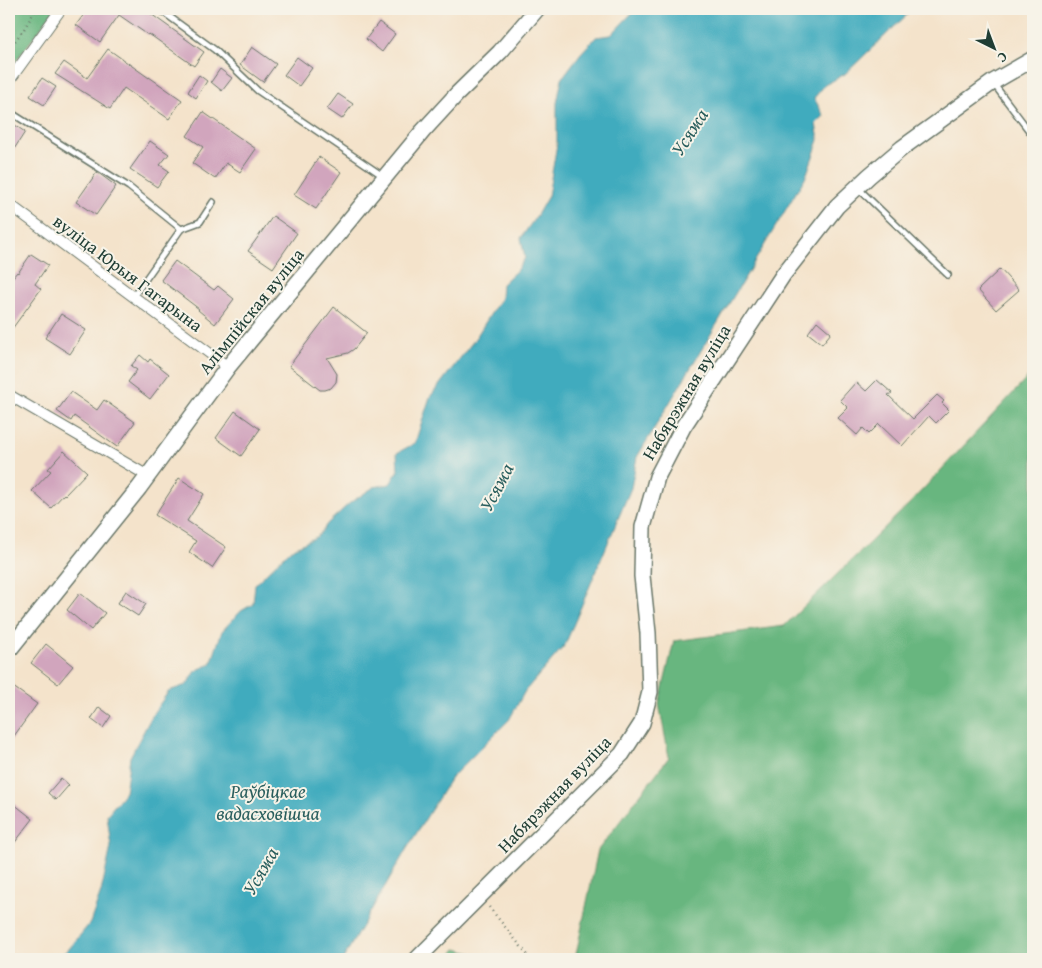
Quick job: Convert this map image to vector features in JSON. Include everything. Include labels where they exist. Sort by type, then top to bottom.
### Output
[{"type":"street","points":[[9,81],[61,9]]},
{"type":"street","name":"Алімпійская вуліца","points":[[9,650],[148,476],[228,367],[423,131],[500,52],[537,9]]},
{"type":"street","name":"Набярэжная вуліца","points":[[417,959],[622,754],[642,723],[650,692],[648,633],[642,576],[643,527],[657,477],[683,427],[783,275],[837,206],[902,148],[993,82],[1033,59]]},
{"type":"street","name":"вуліца Юрыя Гагарына","points":[[9,204],[228,367]]},
{"type":"street","points":[[9,395],[148,476]]},
{"type":"lane","points":[[159,9],[215,50],[258,91],[385,178]]},
{"type":"lane","points":[[993,82],[1033,136]]},
{"type":"lane","points":[[13,114],[129,187],[181,229]]},
{"type":"lane","points":[[857,187],[948,275]]},
{"type":"lane","points":[[132,297],[181,229],[200,222],[213,202]]},
{"type":"path","points":[[9,49],[36,9]]},
{"type":"path","points":[[480,896],[531,959]]},
{"type":"green space","points":[[9,9],[55,9],[9,70]]},
{"type":"green space","points":[[1033,372],[1033,959],[575,959],[598,850],[669,757],[659,704],[674,641],[784,626],[910,503]]},
{"type":"green space","points":[[456,949],[494,959],[448,959]]},
{"type":"water","name":"Раўбіцкае вадасховішча","points":[[634,9],[913,9],[845,74],[825,85],[814,98],[824,116],[816,124],[819,140],[806,176],[637,457],[631,488],[565,645],[525,691],[509,720],[451,778],[406,850],[343,959],[55,959],[69,949],[90,923],[101,892],[111,847],[107,815],[125,792],[130,757],[154,712],[169,691],[186,685],[197,670],[211,664],[222,631],[241,611],[253,604],[255,584],[290,550],[318,536],[328,523],[351,502],[374,487],[390,484],[398,471],[397,453],[415,443],[430,397],[475,339],[501,298],[502,284],[516,271],[525,258],[521,238],[548,196],[557,144],[557,103],[562,78],[596,37],[611,35]]},
{"type":"building","points":[[88,9],[144,9],[204,52],[194,66],[119,15],[100,42],[76,25]]},
{"type":"building","points":[[379,22],[395,34],[382,52],[366,39]]},
{"type":"building","points":[[252,47],[276,64],[263,82],[240,65]]},
{"type":"building","points":[[108,49],[182,100],[169,119],[124,88],[110,109],[55,74],[64,62],[87,78]]},
{"type":"building","points":[[297,57],[312,68],[299,86],[284,75]]},
{"type":"building","points":[[220,69],[232,78],[222,91],[211,82]]},
{"type":"building","points":[[199,75],[207,81],[196,98],[188,92]]},
{"type":"building","points":[[42,78],[56,87],[44,105],[30,96]]},
{"type":"building","points":[[338,94],[353,104],[342,119],[327,109]]},
{"type":"building","points":[[203,112],[256,149],[240,172],[226,163],[215,179],[192,163],[203,147],[187,136]]},
{"type":"building","points":[[9,121],[25,132],[9,157]]},
{"type":"building","points":[[150,141],[169,154],[160,165],[169,171],[157,187],[130,169]]},
{"type":"building","points":[[319,157],[341,172],[316,209],[294,195]]},
{"type":"building","points":[[97,172],[116,186],[96,215],[76,202]]},
{"type":"building","points":[[273,216],[297,233],[273,268],[248,251]]},
{"type":"building","points":[[31,254],[48,265],[35,284],[41,289],[9,333],[9,282],[18,273]]},
{"type":"building","points":[[175,261],[214,290],[218,286],[234,299],[215,324],[199,309],[161,280]]},
{"type":"building","points":[[1000,269],[1019,290],[996,310],[978,290]]},
{"type":"building","points":[[334,307],[367,333],[354,349],[348,353],[327,358],[337,374],[336,382],[331,388],[320,390],[289,366]]},
{"type":"building","points":[[61,314],[86,330],[70,354],[45,338]]},
{"type":"building","points":[[817,321],[831,333],[822,344],[808,333]]},
{"type":"building","points":[[140,355],[148,362],[150,359],[169,374],[150,399],[128,382],[137,370],[131,366]]},
{"type":"building","points":[[877,380],[892,393],[888,395],[913,419],[937,395],[944,401],[942,403],[949,410],[936,423],[929,416],[902,446],[879,424],[869,434],[863,428],[857,435],[838,418],[848,408],[840,400],[856,382],[866,391]]},
{"type":"building","points":[[71,392],[97,410],[104,400],[135,422],[117,447],[74,416],[71,421],[57,411]]},
{"type":"building","points":[[235,411],[260,429],[241,456],[216,438]]},
{"type":"building","points":[[64,451],[87,472],[51,508],[32,491],[51,471],[48,469]]},
{"type":"building","points":[[179,478],[204,494],[187,521],[226,547],[212,568],[189,552],[196,541],[155,515]]},
{"type":"building","points":[[126,591],[146,604],[138,616],[118,603]]},
{"type":"building","points":[[80,593],[105,613],[91,630],[67,610]]},
{"type":"building","points":[[46,644],[73,666],[58,684],[31,663]]},
{"type":"building","points":[[9,684],[37,704],[9,743]]},
{"type":"building","points":[[99,707],[111,716],[103,728],[91,719]]},
{"type":"building","points":[[61,778],[69,785],[56,800],[48,793]]},
{"type":"building","points":[[9,800],[33,819],[9,850]]},
{"type":"water label","name":"Усяжа","points":[[689,132]]},
{"type":"water label","name":"Усяжа","points":[[496,487]]},
{"type":"water label","name":"Усяжа","points":[[260,871]]}]
